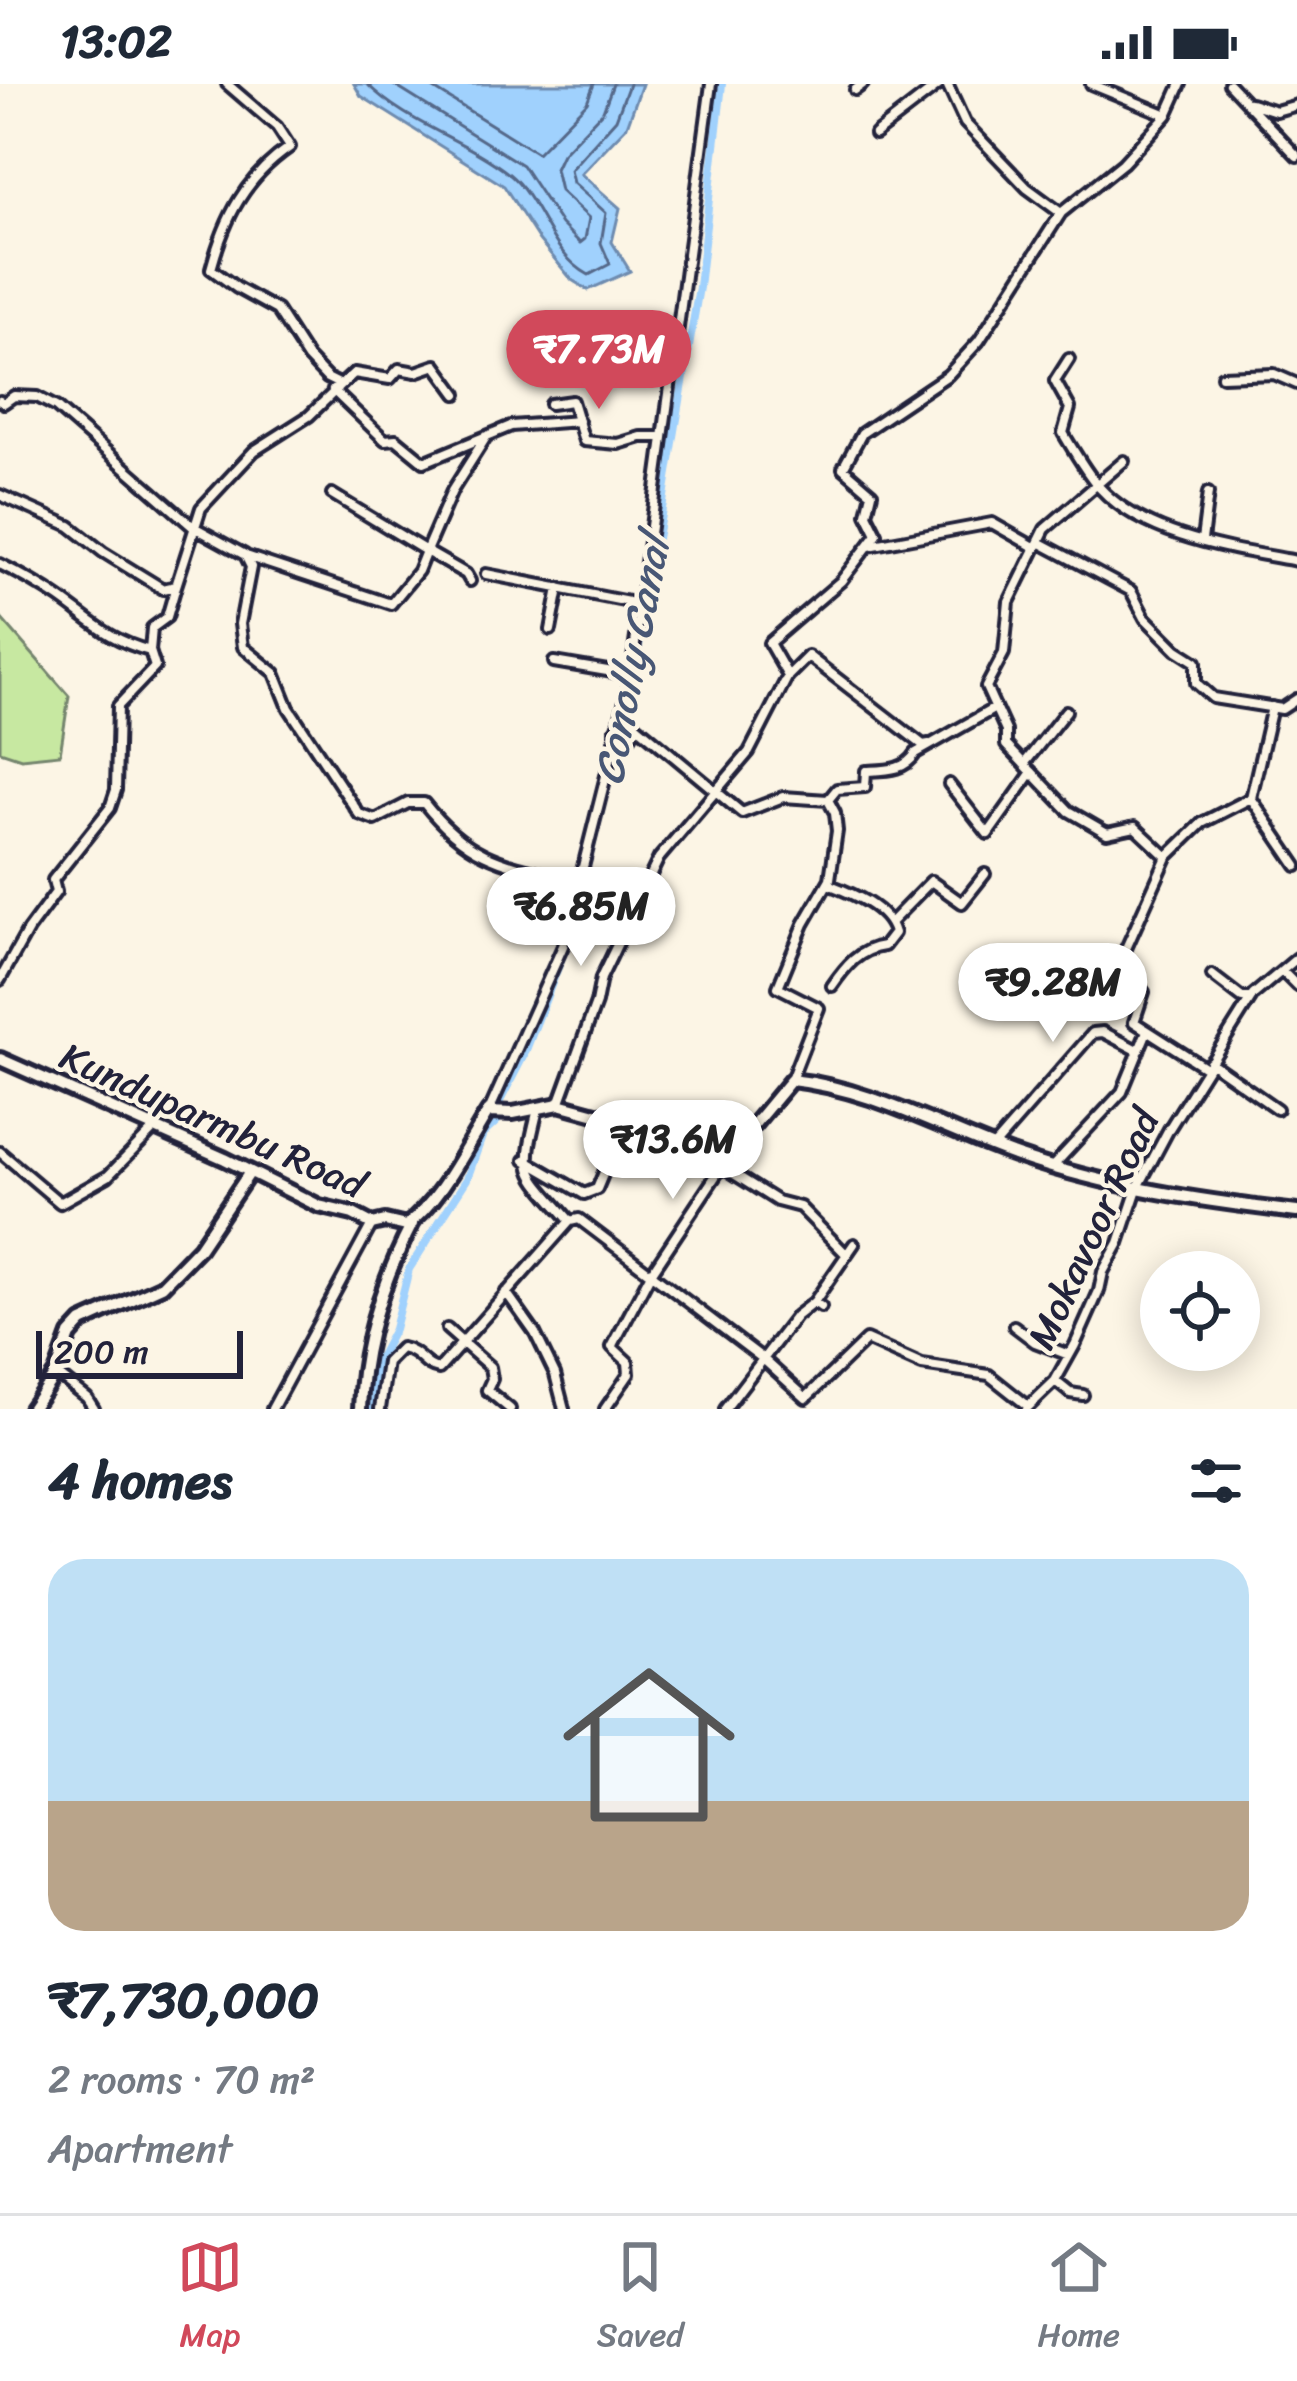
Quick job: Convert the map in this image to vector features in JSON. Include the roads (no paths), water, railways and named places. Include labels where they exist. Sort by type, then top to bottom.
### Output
[{"type":"main road","name":"Kunduparmbu Road","points":[[0,1059],[319,1206],[373,1224],[385,1221],[406,1226],[413,1221]]},
{"type":"main road","points":[[360,1409],[379,1294],[413,1221],[495,1113],[559,1104],[732,1151],[791,1080],[850,1092],[1053,1166],[1137,1189],[1297,1212]]},
{"type":"main road","points":[[32,1409],[56,1373],[70,1335],[82,1322],[162,1286],[199,1248],[250,1172]]},
{"type":"street","points":[[227,84],[277,127],[290,147],[258,172],[240,194],[212,268],[277,310],[308,358],[385,440],[396,439],[424,461],[512,426],[579,421]]},
{"type":"street","points":[[495,1113],[563,946],[631,674],[711,84]]},
{"type":"street","points":[[875,134],[943,84],[965,123],[1027,188],[1060,213]]},
{"type":"street","points":[[1091,84],[1167,115]]},
{"type":"street","points":[[788,676],[769,644],[841,581],[877,534],[867,514],[872,493],[843,468],[862,433],[948,375],[979,341],[1060,213],[1123,163],[1167,115],[1181,84]]},
{"type":"street","points":[[1229,84],[1297,156]]},
{"type":"street","points":[[1250,103],[1276,111],[1297,105]]},
{"type":"street","points":[[1070,359],[1055,381],[1070,408],[1063,433],[1096,483],[1131,515],[1202,540],[1297,561]]},
{"type":"street","points":[[0,980],[56,892],[53,880],[110,808],[116,790],[118,706],[155,668],[150,651],[152,628],[167,617],[201,508],[235,468],[267,441],[309,416],[354,373],[390,379],[399,369],[416,372],[436,365],[458,394]]},
{"type":"street","points":[[1222,376],[1274,374],[1297,385]]},
{"type":"street","points":[[0,401],[37,397],[56,407],[193,526],[245,555],[391,604],[418,571],[452,491],[486,436]]},
{"type":"street","points":[[550,404],[572,400],[584,441],[618,444],[662,437]]},
{"type":"street","points":[[1124,461],[1045,530],[1009,602],[1004,653],[986,687],[1006,731],[1006,745],[1069,811],[1107,833],[1135,826],[1166,856]]},
{"type":"street","points":[[1202,540],[1208,493]]},
{"type":"street","points":[[332,494],[466,574],[470,581]]},
{"type":"street","points":[[0,495],[70,526],[163,589],[176,586]]},
{"type":"street","points":[[868,546],[992,523],[1131,591],[1144,618],[1196,662],[1196,683],[1213,698],[1282,709],[1297,699]]},
{"type":"street","points":[[245,555],[251,567],[240,624],[243,647],[275,674],[289,709],[359,814],[375,820],[409,803],[424,803],[445,830],[485,858],[581,882]]},
{"type":"street","points":[[0,564],[61,599],[95,628],[126,645],[150,651]]},
{"type":"street","points":[[487,574],[639,604]]},
{"type":"street","points":[[551,630],[559,588]]},
{"type":"street","points":[[559,1104],[601,978],[659,858],[749,752],[788,676],[808,656],[896,728],[923,746],[936,743]]},
{"type":"street","points":[[554,662],[631,674]]},
{"type":"street","points":[[1271,707],[1251,798],[1297,866]]},
{"type":"street","points":[[829,800],[838,789],[865,787],[866,771],[910,763],[916,753],[995,708]]},
{"type":"street","points":[[1024,764],[1066,711]]},
{"type":"street","points":[[616,731],[631,736],[636,725],[742,813],[783,797],[829,800]]},
{"type":"street","points":[[949,784],[988,834],[1032,772]]},
{"type":"street","points":[[1251,798],[1202,823],[1166,856],[1119,964],[1144,992],[1134,1022],[1277,1109]]},
{"type":"street","points":[[791,1080],[819,1007],[778,987],[812,908],[828,884],[837,831],[829,800]]},
{"type":"street","points":[[891,922],[931,881],[962,904],[985,874]]},
{"type":"street","points":[[828,884],[856,896],[891,922],[894,933],[884,946],[871,947],[853,960],[832,986]]},
{"type":"street","name":"Mokavoor Road","points":[[1027,1408],[1055,1381],[1070,1355],[1137,1189],[1208,1065],[1257,996],[1297,958]]},
{"type":"street","points":[[1282,971],[1297,986]]},
{"type":"street","points":[[1211,975],[1242,998],[1257,996]]},
{"type":"street","points":[[1053,1166],[1122,1092],[1147,1030]]},
{"type":"street","points":[[994,1146],[1093,1033],[1103,1032],[1139,1051]]},
{"type":"street","points":[[538,1108],[525,1160],[532,1177],[569,1221]]},
{"type":"street","points":[[525,1160],[584,1194],[597,1189],[626,1120]]},
{"type":"street","points":[[0,1152],[60,1203],[108,1176],[155,1128]]},
{"type":"street","points":[[605,1409],[629,1374],[628,1362],[612,1348],[650,1275],[732,1151]]},
{"type":"street","points":[[724,1167],[777,1201],[800,1207],[846,1254]]},
{"type":"street","points":[[380,1409],[387,1362],[401,1348],[414,1350],[439,1369],[569,1221],[579,1219],[762,1358],[806,1398],[866,1340],[922,1365],[989,1375],[1027,1408]]},
{"type":"street","points":[[272,1409],[373,1224]]},
{"type":"street","points":[[725,1409],[796,1316],[818,1304],[854,1244]]},
{"type":"street","points":[[506,1292],[535,1333],[564,1409]]},
{"type":"street","points":[[1014,1326],[1035,1342],[1070,1355]]},
{"type":"street","points":[[447,1329],[490,1366],[487,1390],[510,1409]]},
{"type":"street","points":[[56,1373],[94,1409]]},
{"type":"street","points":[[1055,1381],[1070,1393],[1083,1395]]},
{"type":"water","points":[[354,84],[642,84],[627,126],[581,174],[620,208],[612,242],[630,271],[588,290],[572,280],[504,186],[361,96]]},
{"type":"waterway","name":"Conolly Canal","points":[[636,664],[699,287],[722,84]]},
{"type":"waterway","name":"Conolly Canal","points":[[569,938],[621,731]]},
{"type":"waterway","name":"Conolly Canal","points":[[374,1409],[375,1365],[394,1329],[409,1269],[467,1179],[483,1134],[498,1120],[496,1109],[524,1055],[564,952]]}]
